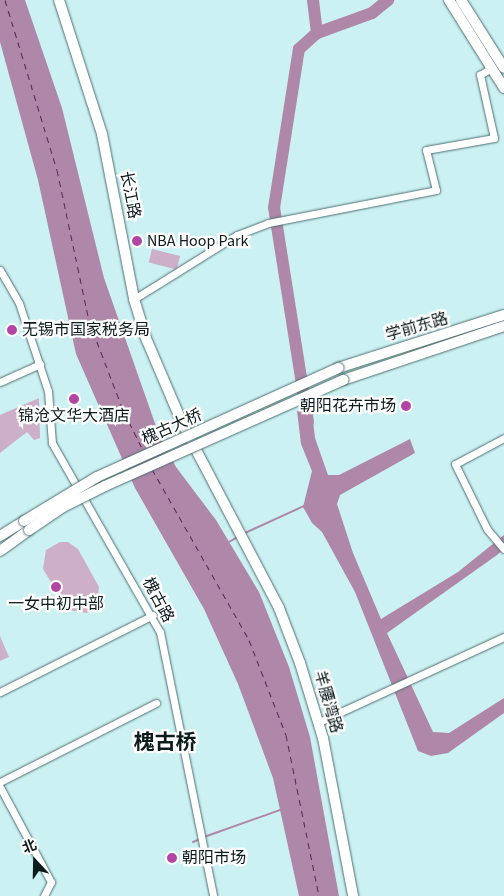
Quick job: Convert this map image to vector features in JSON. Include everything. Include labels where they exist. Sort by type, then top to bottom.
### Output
[{"type":"main road","name":"长江路","points":[[59,0],[102,134],[134,299],[162,381],[236,530]]},
{"type":"main road","points":[[449,0],[504,88]]},
{"type":"main road","points":[[461,0],[504,68]]},
{"type":"main road","name":"学前东路","points":[[338,368],[504,315]]},
{"type":"main road","name":"学前东路","points":[[343,380],[504,326]]},
{"type":"main road","name":"槐古大桥","points":[[26,525],[97,478],[338,368]]},
{"type":"main road","name":"槐古大桥","points":[[26,525],[105,486],[343,380]]},
{"type":"main road","points":[[0,536],[26,525]]},
{"type":"main road","points":[[0,551],[26,525]]},
{"type":"main road","name":"羊腰湾路","points":[[236,530],[279,608],[318,722],[353,896]]},
{"type":"street","points":[[134,299],[236,235],[268,223],[436,190],[426,150],[494,138],[480,75],[491,68]]},
{"type":"street","name":"槐古路","points":[[0,270],[18,303],[40,364],[48,391],[52,443],[153,615],[166,663],[213,896]]},
{"type":"street","points":[[0,382],[40,364]]},
{"type":"street","points":[[504,438],[455,464],[487,529],[497,538],[504,549]]},
{"type":"street","points":[[0,692],[153,615]]},
{"type":"street","points":[[318,722],[504,637]]},
{"type":"street","points":[[0,782],[156,703]]},
{"type":"street","points":[[0,787],[51,882],[44,896]]},
{"type":"shaded area","points":[[0,0],[25,0],[62,108],[104,278],[158,432],[176,467],[216,520],[259,592],[289,667],[310,737],[339,896],[299,896],[273,778],[238,684],[204,609],[135,488],[76,354],[38,180],[0,42]]},
{"type":"shaded area","points":[[152,249],[180,256],[177,270],[149,263]]},
{"type":"shaded area","points":[[39,398],[40,438],[34,440],[27,432],[0,453],[0,415]]},
{"type":"shaded area","points":[[311,404],[315,438],[328,475],[339,475],[410,439],[415,453],[340,495],[337,504],[353,553],[381,619],[458,572],[504,535],[504,549],[497,555],[387,633],[433,732],[449,733],[504,698],[504,713],[448,753],[431,756],[418,751],[355,592],[322,532],[312,523],[303,507],[312,471],[301,444],[297,411]]},
{"type":"shaded area","points":[[60,542],[68,542],[78,549],[99,587],[97,605],[87,613],[68,610],[43,569],[46,550]]},
{"type":"shaded area","points":[[0,636],[9,657],[0,661]]},
{"type":"waterway","points":[[308,422],[274,208],[299,49],[317,33],[313,0]]},
{"type":"waterway","points":[[317,33],[372,13],[388,0]]},
{"type":"waterway","points":[[245,533],[304,506]]},
{"type":"waterway","points":[[227,543],[238,537]]},
{"type":"waterway","points":[[204,837],[280,810]]},
{"type":"waterway","points":[[193,842],[200,839]]},
{"type":"ferry route","points":[[5,0],[57,170],[89,321],[124,412],[144,452]]},
{"type":"ferry route","points":[[152,469],[249,640],[286,735],[319,896]]},
{"type":"place","name":"NBA Hoop Park","points":[[137,241]]},
{"type":"place","name":"无锡市国家税务局","points":[[12,330]]},
{"type":"place","name":"锦沧文华大酒店","points":[[74,399]]},
{"type":"place","name":"朝阳花卉市场","points":[[406,406]]},
{"type":"place","name":"一女中初中部","points":[[56,587]]},
{"type":"place","name":"朝阳市场","points":[[172,858]]},
{"type":"district","name":"槐古桥","points":[[165,742]]}]
